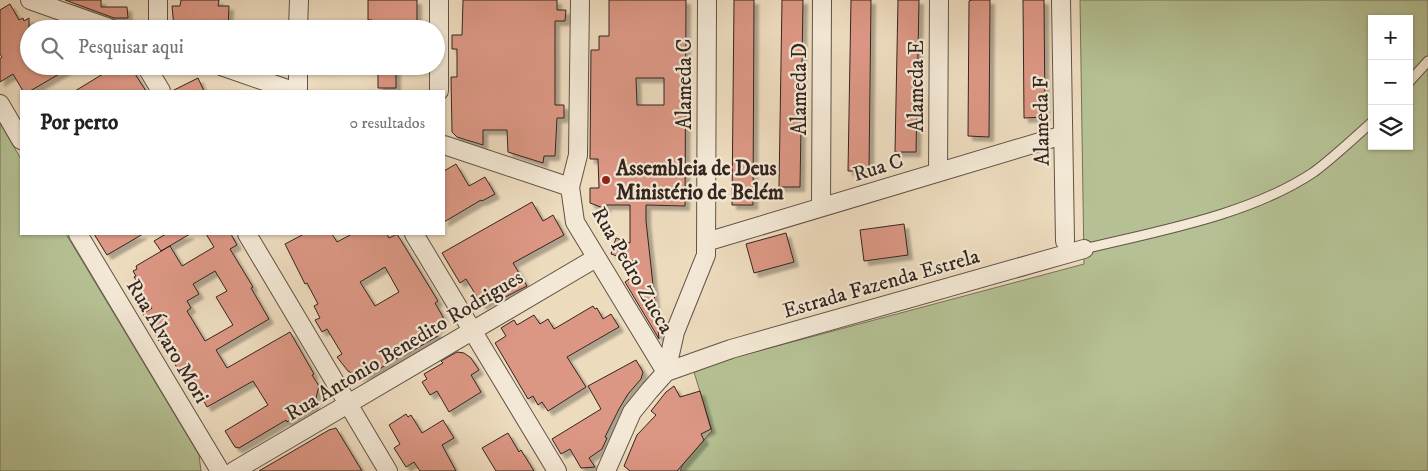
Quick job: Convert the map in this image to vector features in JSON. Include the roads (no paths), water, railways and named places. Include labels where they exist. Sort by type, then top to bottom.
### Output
[{"type":"street","points":[[30,0],[87,20]]},
{"type":"street","points":[[158,0],[158,20]]},
{"type":"street","points":[[298,20],[299,0]]},
{"type":"street","points":[[439,0],[439,20]]},
{"type":"street","points":[[445,145],[570,187],[578,155],[580,0]]},
{"type":"street","name":"Alameda C","points":[[666,372],[675,332],[704,260],[706,242],[707,0]]},
{"type":"street","name":"Alameda D","points":[[821,207],[822,0]]},
{"type":"street","name":"Alameda E","points":[[938,172],[939,0]]},
{"type":"street","name":"Alameda F","points":[[1061,0],[1065,241]]},
{"type":"street","points":[[151,75],[160,90]]},
{"type":"street","points":[[247,75],[290,90]]},
{"type":"street","points":[[298,75],[298,90]]},
{"type":"street","points":[[439,75],[439,90]]},
{"type":"street","points":[[0,104],[20,138]]},
{"type":"street","name":"Rua C","points":[[706,242],[1063,135]]},
{"type":"street","name":"Rua Pedro Zucca","points":[[570,187],[574,222],[666,372]]},
{"type":"street","name":"Rua Álvaro Mori","points":[[79,235],[220,471]]},
{"type":"street","points":[[247,235],[388,471]]},
{"type":"street","points":[[415,235],[557,471]]},
{"type":"street","name":"Estrada Fazenda Estrela","points":[[666,372],[731,349],[1084,249]]},
{"type":"street","name":"Rua Antonio Benedito Rodrigues","points":[[234,471],[596,258]]},
{"type":"street","points":[[606,471],[632,412],[666,372]]},
{"type":"lane","points":[[1413,78],[1428,61]]},
{"type":"lane","points":[[1084,249],[1224,214],[1252,203],[1283,189],[1313,172],[1368,125]]},
{"type":"place","name":"Assembleia de Deus Ministério de Belém","points":[[606,180]]}]
